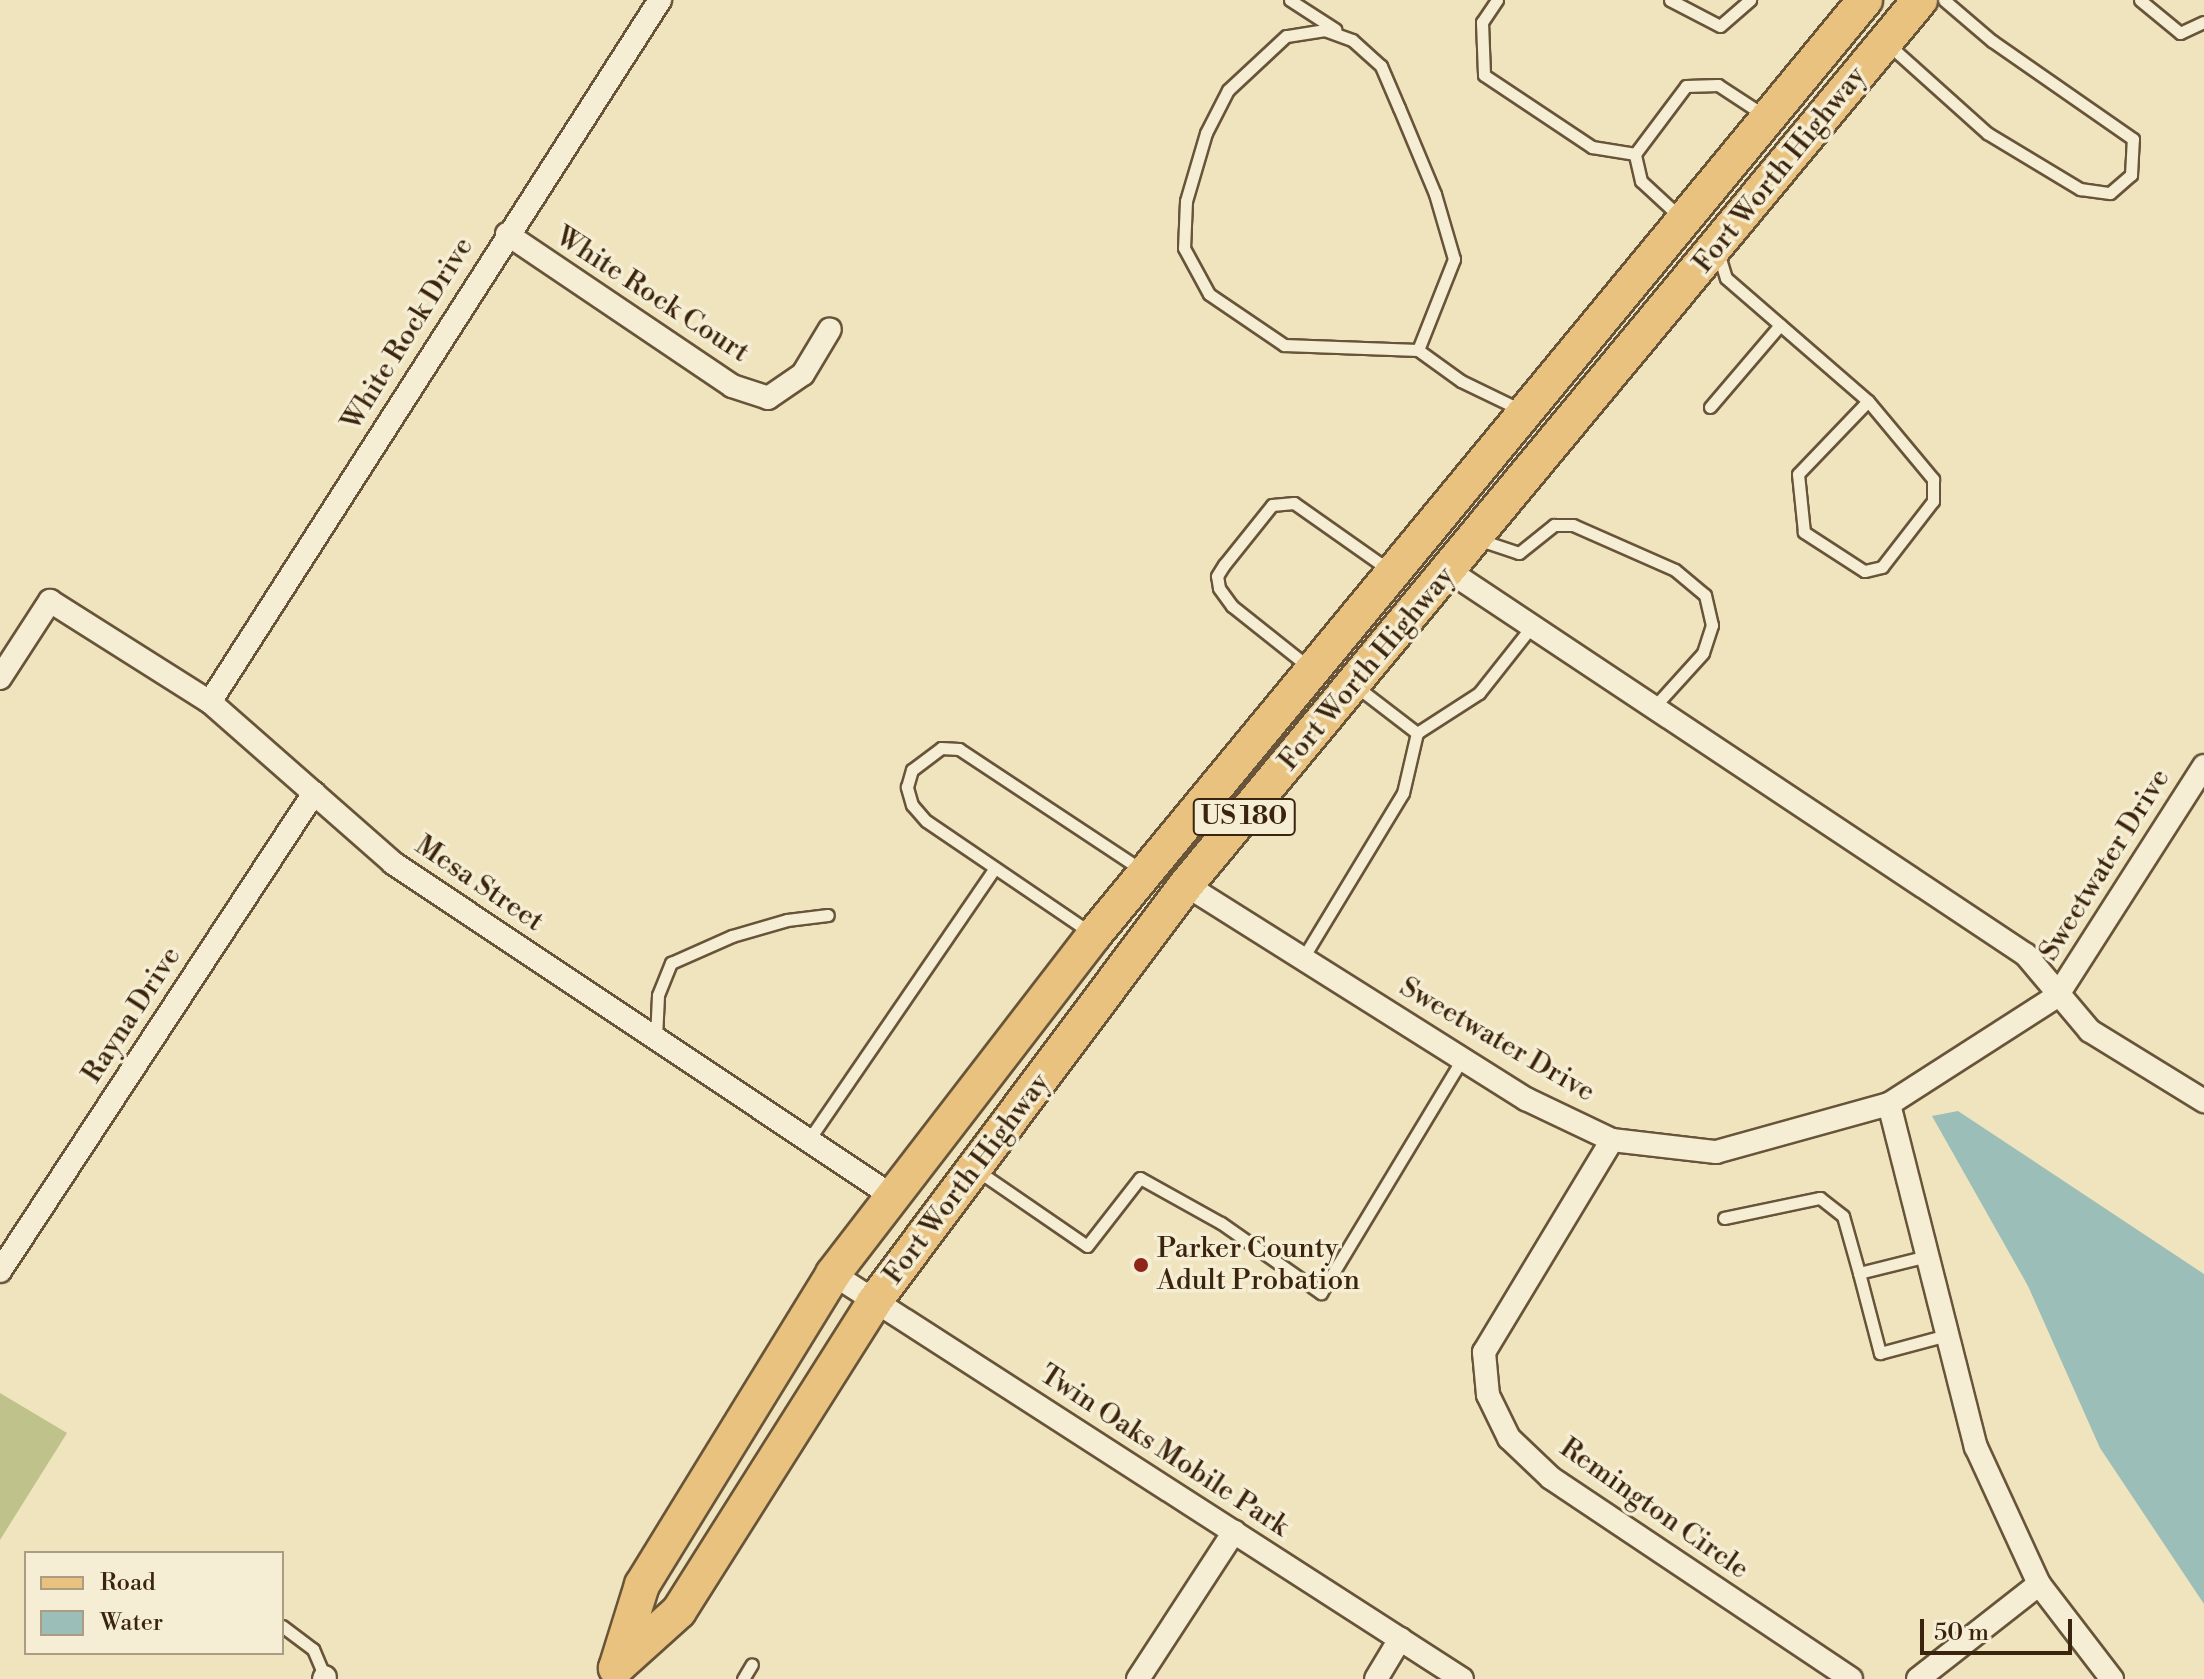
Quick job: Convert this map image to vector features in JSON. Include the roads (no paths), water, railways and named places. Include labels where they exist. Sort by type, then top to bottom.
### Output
[{"type":"main road","name":"Fort Worth Highway","points":[[617,1673],[679,1611],[874,1302],[1186,885],[1355,685],[1557,436],[1920,0]]},
{"type":"main road","name":"Fort Worth Highway","points":[[617,1673],[642,1585],[833,1274],[1094,935],[1768,118],[1855,6]]},
{"type":"main road","points":[[1684,220],[1716,248]]},
{"type":"main road","points":[[1525,412],[1557,436]]},
{"type":"main road","points":[[1186,885],[1181,876],[1184,854],[1281,730],[1284,705]]},
{"type":"main road","points":[[1032,1091],[1034,1066],[1073,999],[1131,927],[1139,881]]},
{"type":"street","name":"White Rock Drive","points":[[210,702],[507,234],[660,0]]},
{"type":"street","name":"White Rock Court","points":[[507,234],[732,386],[768,398],[803,374],[830,329]]},
{"type":"street","name":"Sweetwater Drive","points":[[1449,571],[2026,955],[2057,996]]},
{"type":"street","name":"Mesa Street","points":[[0,678],[50,601],[210,702],[393,863],[810,1138],[892,1196]]},
{"type":"street","name":"Sweetwater Drive","points":[[1186,885],[1526,1099],[1612,1140],[1716,1152],[1889,1104],[2057,996],[2204,766]]},
{"type":"street","name":"Rayna Drive","points":[[0,1271],[314,793]]},
{"type":"street","points":[[2057,996],[2090,1031],[2204,1101]]},
{"type":"street","points":[[1889,1104],[1976,1447],[2039,1584],[2112,1679]]},
{"type":"street","name":"Remington Circle","points":[[1612,1140],[1484,1352],[1488,1395],[1509,1438],[1551,1478],[1851,1679]]},
{"type":"street","name":"Twin Oaks Mobile Park","points":[[833,1274],[1462,1679]]},
{"type":"street","points":[[1138,1679],[1234,1532]]},
{"type":"street","points":[[1918,1679],[2039,1584]]},
{"type":"street","points":[[1376,1679],[1400,1639]]},
{"type":"lane","points":[[1290,0],[1352,40],[1381,66],[1435,194],[1454,259],[1418,350]]},
{"type":"lane","points":[[1497,0],[1482,22],[1484,75],[1592,147],[1635,154]]},
{"type":"lane","points":[[1670,0],[1720,26],[1750,0]]},
{"type":"lane","points":[[1885,42],[1987,133],[2080,189],[2110,193],[2131,175],[2133,139],[1992,41],[1944,0]]},
{"type":"lane","points":[[2140,0],[2180,33],[2204,22]]},
{"type":"lane","points":[[1352,40],[1325,30],[1286,36],[1228,90],[1206,133],[1186,201],[1184,248],[1209,294],[1284,345],[1418,350],[1461,381],[1525,412]]},
{"type":"lane","points":[[1684,220],[1641,181],[1635,154],[1686,86],[1718,85],[1768,118]]},
{"type":"lane","points":[[1716,248],[1726,278],[1868,401],[1933,479],[1933,501],[1882,567],[1864,571],[1804,532],[1798,474],[1868,401]]},
{"type":"lane","points":[[1710,407],[1780,325]]},
{"type":"lane","points":[[1312,670],[1232,606],[1219,588],[1217,576],[1224,565],[1272,505],[1294,503],[1393,573]]},
{"type":"lane","points":[[1476,538],[1519,553],[1554,525],[1573,525],[1675,570],[1705,595],[1712,625],[1703,653],[1654,707]]},
{"type":"lane","points":[[1303,958],[1403,793],[1417,733],[1479,693],[1532,626]]},
{"type":"lane","points":[[1355,685],[1417,733]]},
{"type":"lane","points":[[1094,935],[995,868],[912,805],[907,787],[925,756],[941,748],[959,749],[1139,881]]},
{"type":"lane","points":[[810,1138],[995,868]]},
{"type":"lane","points":[[656,1039],[658,995],[671,963],[732,936],[787,920],[828,915]]},
{"type":"lane","points":[[975,1168],[1087,1246],[1140,1178],[1221,1223],[1321,1293],[1462,1059]]},
{"type":"lane","points":[[1724,1218],[1820,1198],[1843,1216],[1880,1353],[1947,1335]]},
{"type":"lane","points":[[1859,1273],[1927,1256]]},
{"type":"lane","points":[[284,1627],[313,1649],[325,1678]]},
{"type":"lane","points":[[743,1679],[752,1664]]},
{"type":"water","points":[[1958,1111],[2204,1274],[2204,1604],[2100,1448],[2028,1286],[1932,1116]]},
{"type":"place","name":"Parker County Adult Probation","points":[[1141,1265]]}]
